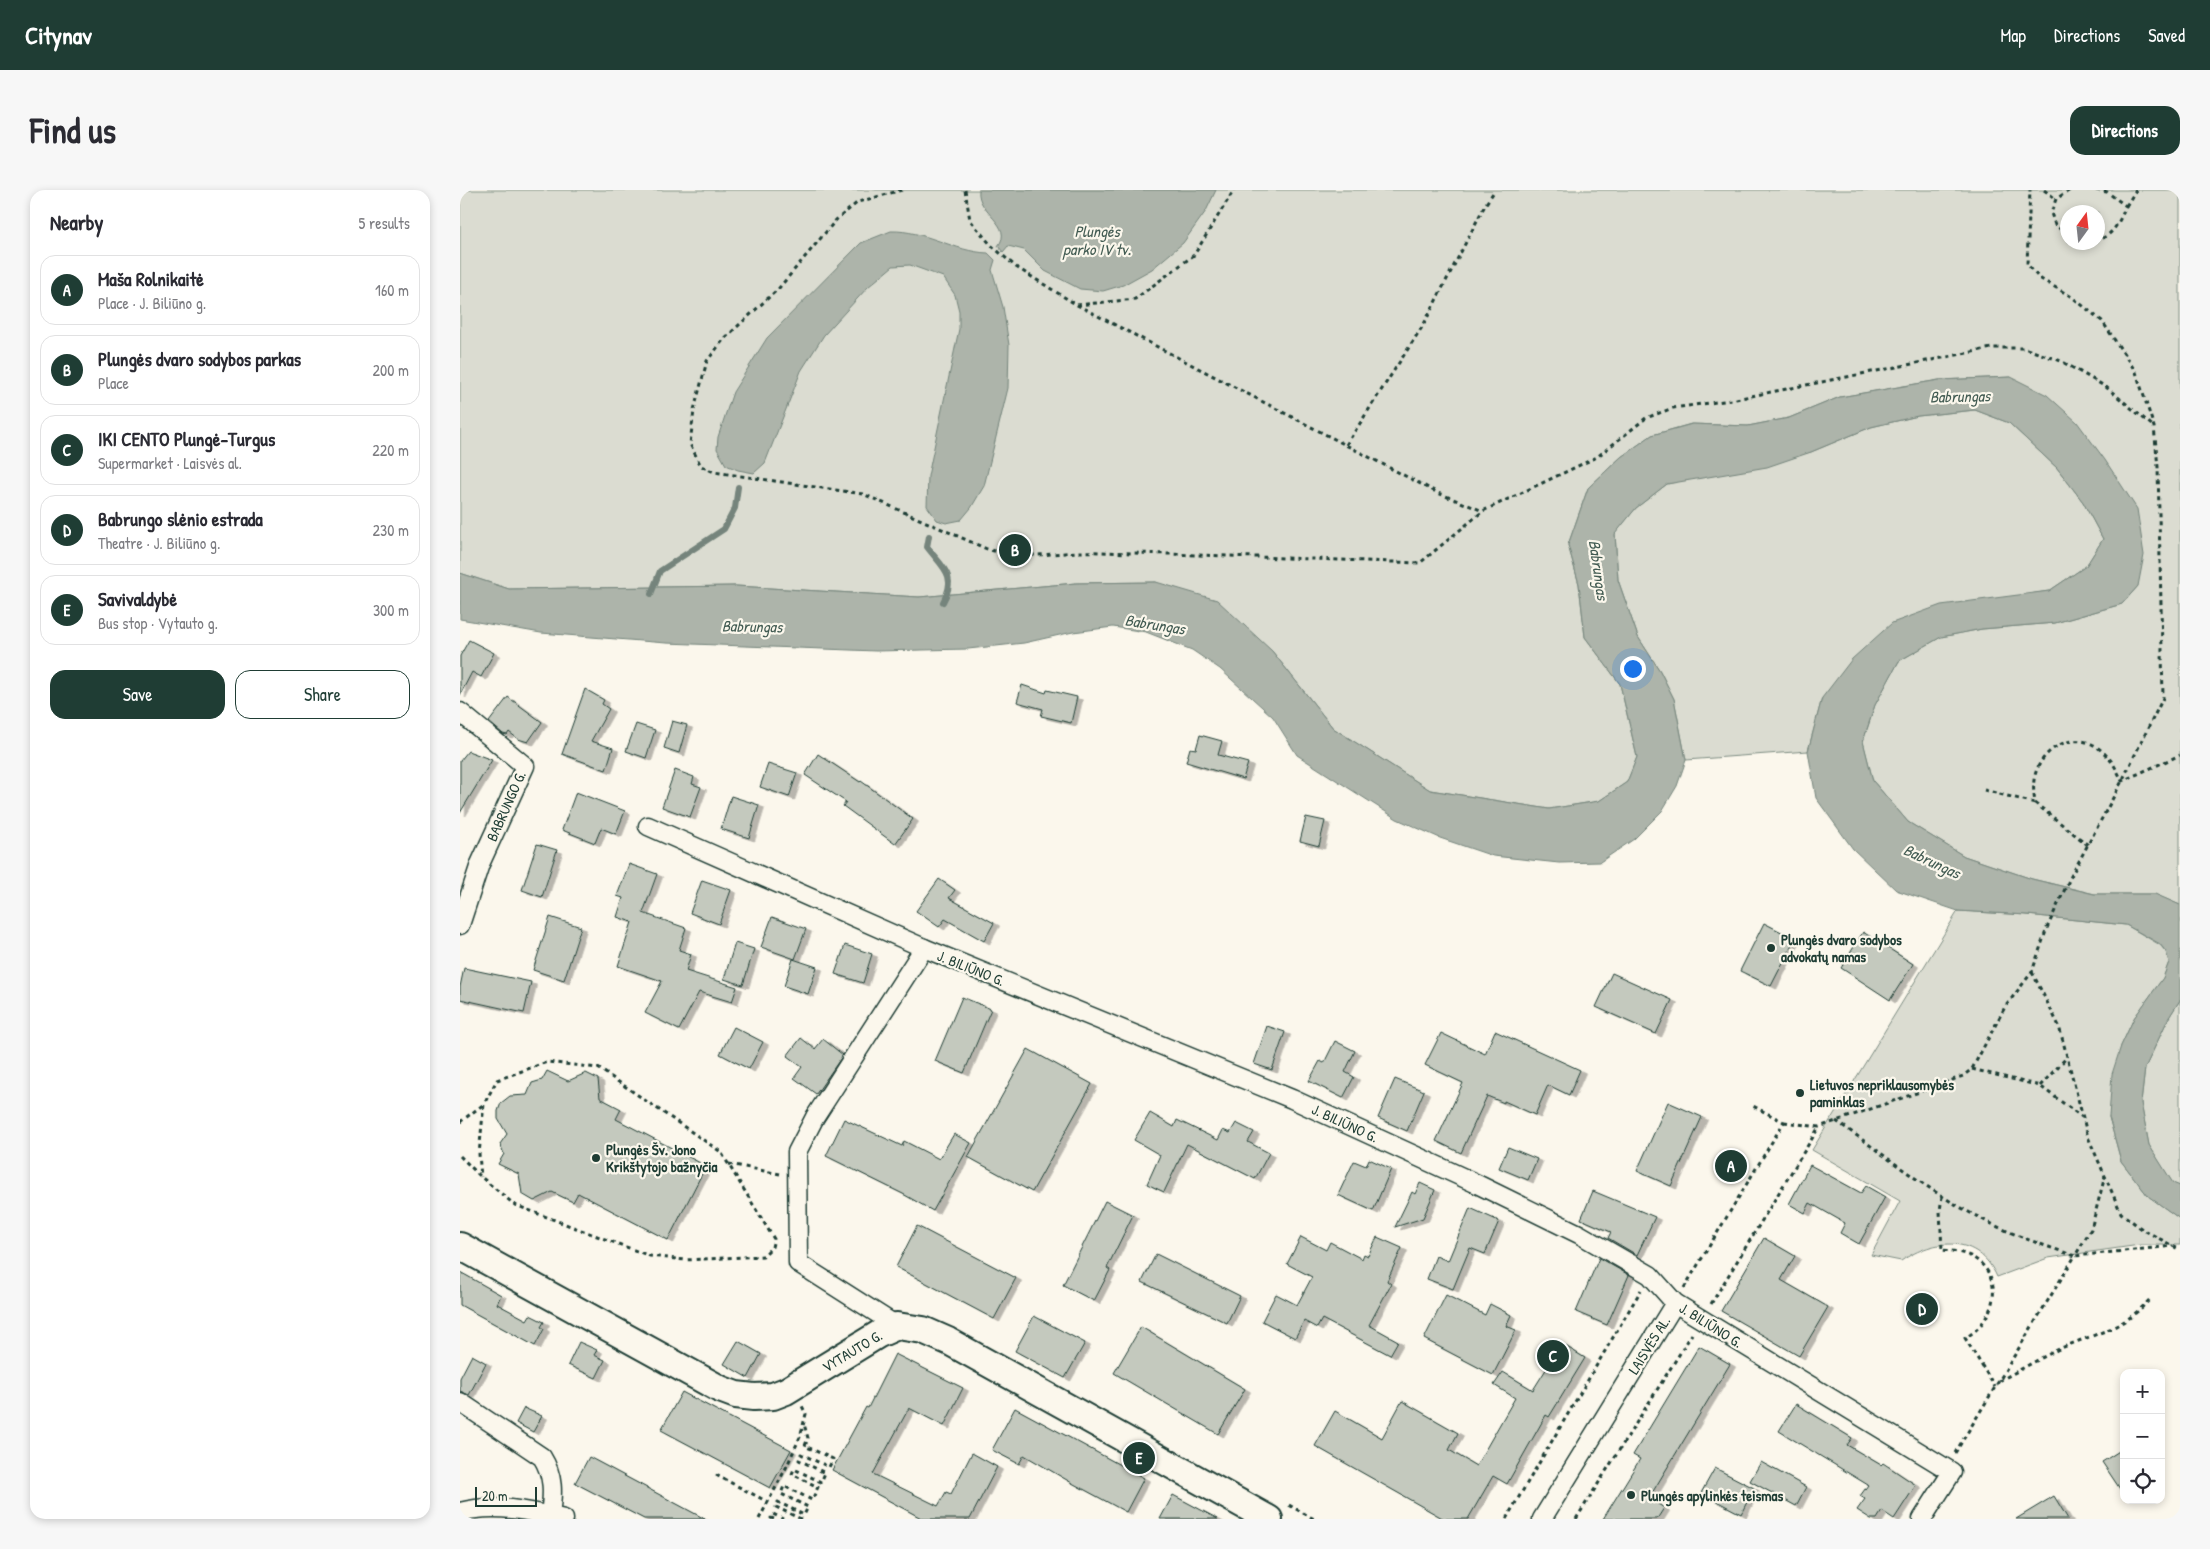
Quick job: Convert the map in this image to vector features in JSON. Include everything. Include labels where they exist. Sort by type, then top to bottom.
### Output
[{"type":"main road","name":"VYTAUTO G.","points":[[460,1246],[720,1389],[736,1395],[754,1397],[773,1396],[792,1388],[878,1334],[897,1326],[923,1330],[948,1341],[1269,1519]]},
{"type":"street","name":"BABRUNGO G.","points":[[460,712],[524,766],[480,864],[460,925]]},
{"type":"street","name":"J. BILIŪNO G.","points":[[648,826],[924,948],[1300,1102],[1510,1200],[1578,1234],[1650,1275],[1675,1303],[1952,1472],[1922,1519]]},
{"type":"street","points":[[897,1326],[798,1263],[797,1152],[815,1117],[924,948]]},
{"type":"street","name":"LAISVĖS AL.","points":[[1542,1519],[1675,1303]]},
{"type":"street","points":[[460,1402],[542,1457],[549,1468],[557,1517],[521,1510],[493,1508],[460,1512]]},
{"type":"path","points":[[886,190],[890,192]]},
{"type":"path","points":[[902,190],[858,202],[836,220],[779,288],[724,339],[707,361],[694,410],[690,444],[700,466],[714,472],[863,494],[987,549],[1005,555],[1032,557],[1097,552],[1420,563],[1482,511],[1597,457],[1646,418],[1673,408],[1731,400],[1992,348],[2024,348],[2061,361],[2106,387],[2154,427]]},
{"type":"path","points":[[965,190],[970,220],[991,245],[1016,267],[1077,305],[1438,493],[1482,511]]},
{"type":"path","points":[[1077,305],[1134,299],[1194,255],[1234,190]]},
{"type":"path","points":[[1346,445],[1424,324],[1485,204],[1495,190]]},
{"type":"path","points":[[1753,1106],[1784,1122],[1819,1127],[1963,1076],[1972,1069],[2005,1008],[2032,972],[2047,928],[2070,878],[2122,781],[2163,698],[2158,467],[2154,427],[2136,372],[2102,321],[2072,297],[2039,278],[2027,264],[2030,190]]},
{"type":"path","points":[[2044,190],[2056,199]]},
{"type":"path","points":[[2060,229],[2055,225],[2051,213],[2056,199],[2070,190]]},
{"type":"path","points":[[2096,190],[2107,192],[2126,206]]},
{"type":"path","points":[[2105,238],[2117,225],[2136,190]]},
{"type":"path","points":[[2035,803],[2034,780],[2040,762],[2049,750],[2060,743],[2088,742],[2102,750],[2113,763],[2122,781]]},
{"type":"path","points":[[2122,781],[2180,755]]},
{"type":"path","points":[[1984,790],[2035,803],[2088,845]]},
{"type":"path","points":[[2032,972],[2059,1026],[2088,1137],[2121,1214],[2142,1229],[2180,1250]]},
{"type":"path","points":[[2040,1086],[2068,1056]]},
{"type":"path","points":[[460,1156],[481,1177],[515,1204],[650,1256],[686,1260],[763,1256],[772,1247],[774,1239],[721,1152],[598,1068],[547,1062],[497,1080],[484,1104],[479,1154],[481,1177]]},
{"type":"path","points":[[1972,1069],[2040,1086],[2083,1117]]},
{"type":"path","points":[[460,1122],[484,1104]]},
{"type":"path","points":[[1836,1121],[1942,1196],[1982,1219],[2029,1241],[2075,1256],[2173,1246]]},
{"type":"path","name":"LAISVĖS AL.","points":[[1675,1303],[1784,1122]]},
{"type":"path","points":[[729,1164],[797,1177]]},
{"type":"path","points":[[1955,1452],[2091,1229],[2105,1176]]},
{"type":"path","points":[[1942,1196],[1940,1211],[1942,1250],[1973,1257],[1985,1269],[1992,1281],[1994,1297],[1989,1315],[1978,1330],[1965,1338],[1995,1387]]},
{"type":"path","points":[[1511,1519],[1506,1518],[1650,1275]]},
{"type":"path","points":[[1998,1381],[2057,1350],[2116,1327],[2136,1315],[2150,1299]]},
{"type":"path","points":[[759,1519],[800,1437],[804,1424],[806,1414],[792,1388]]},
{"type":"path","points":[[778,1483],[812,1500],[818,1487],[792,1474],[794,1469],[821,1482],[825,1473],[799,1460],[801,1454],[829,1468],[833,1459],[805,1446],[808,1438],[804,1424]]},
{"type":"path","points":[[716,1475],[768,1502]]},
{"type":"path","points":[[784,1486],[781,1494],[808,1507],[804,1515],[778,1502],[776,1507],[801,1519]]},
{"type":"path","points":[[774,1519],[771,1518],[773,1514],[782,1519]]},
{"type":"shaded area","points":[[460,190],[2180,190],[2180,905],[2154,894],[2095,894],[2032,879],[1964,856],[1908,822],[1873,781],[1863,742],[1875,705],[1899,661],[1941,637],[1982,629],[2055,623],[2122,604],[2138,586],[2011,377],[1939,380],[1840,397],[1789,418],[1748,426],[1691,424],[1652,435],[1621,457],[1588,488],[1568,545],[1579,584],[1585,637],[1620,684],[1637,757],[1627,782],[1599,801],[1549,809],[1430,790],[1333,728],[1272,651],[1156,582],[1076,583],[919,597],[736,586],[509,589],[460,573]]},
{"type":"shaded area","points":[[1975,410],[2009,423],[2057,468],[2083,502],[2103,539],[2086,566],[2049,591],[1999,599],[1822,698],[1808,751],[1686,760],[1674,699],[1660,671],[1638,637],[1618,580],[1615,533],[1636,508],[1667,484],[1811,452],[1871,427],[1918,416]]},
{"type":"shaded area","points":[[1958,911],[2027,915],[2126,925],[2160,945],[2166,952],[2169,962],[2163,978],[2134,1018],[2121,1046],[2109,1117],[2121,1161],[2148,1196],[2180,1219],[2180,1245],[2140,1245],[2048,1258],[1997,1277],[1989,1263],[1979,1253],[1955,1244],[1928,1248],[1914,1253],[1901,1261],[1871,1255],[1900,1201],[1812,1150]]},
{"type":"shaded area","points":[[2180,1000],[2180,1186],[2173,1184],[2149,1145],[2141,1103],[2145,1068],[2168,1019]]},
{"type":"water","name":"Plungės parko IV tv.","points":[[979,190],[1216,190],[1206,211],[1183,243],[1152,269],[1123,285],[1103,291],[1080,289],[1045,271],[1024,250],[1008,246],[1003,252],[998,246],[1002,239],[1002,232],[999,225],[983,205]]},
{"type":"water","points":[[891,231],[916,234],[964,249],[988,253],[995,260],[992,270],[1003,307],[1009,345],[1008,388],[984,486],[971,508],[961,520],[946,523],[937,520],[927,506],[928,476],[959,329],[959,311],[955,295],[943,277],[910,265],[893,266],[868,287],[824,335],[801,371],[765,463],[754,473],[738,470],[726,465],[717,449],[718,437],[733,392],[767,338],[861,243]]},
{"type":"water","name":"Babrungas","points":[[2011,377],[2047,395],[2077,422],[2137,509],[2144,555],[2138,586],[2122,604],[2055,623],[1982,629],[1941,637],[1899,661],[1875,705],[1863,741],[1873,781],[1908,822],[1964,856],[2032,879],[2094,894],[2155,894],[2180,905],[2180,1000],[2168,1019],[2145,1068],[2141,1103],[2149,1145],[2173,1183],[2180,1186],[2180,1219],[2148,1196],[2121,1161],[2109,1117],[2112,1074],[2121,1046],[2134,1018],[2163,978],[2169,962],[2166,952],[2160,944],[2126,925],[2027,915],[1958,911],[1896,890],[1853,849],[1816,798],[1808,751],[1822,698],[1852,659],[1892,623],[1941,605],[2049,591],[2086,566],[2103,539],[2083,502],[2057,468],[2009,423],[1975,410],[1918,416],[1871,427],[1811,452],[1767,467],[1667,484],[1636,508],[1615,534],[1618,580],[1638,637],[1660,671],[1674,699],[1686,760],[1677,786],[1662,811],[1634,839],[1600,862],[1559,863],[1493,856],[1440,838],[1397,819],[1297,755],[1273,717],[1220,669],[1192,650],[1146,632],[1113,627],[1073,632],[1024,643],[968,649],[876,651],[666,643],[541,633],[460,619],[460,573],[509,589],[736,586],[919,597],[1076,583],[1156,582],[1217,600],[1272,651],[1333,728],[1430,790],[1549,809],[1599,801],[1627,782],[1637,757],[1620,684],[1585,637],[1579,584],[1568,545],[1588,488],[1621,457],[1652,435],[1692,424],[1748,426],[1789,418],[1840,397],[1939,380]]},
{"type":"building","points":[[469,640],[494,653],[481,677],[472,672],[460,695],[460,656]]},
{"type":"building","points":[[1022,685],[1046,693],[1047,690],[1077,697],[1071,723],[1041,716],[1043,709],[1017,702]]},
{"type":"building","points":[[585,689],[604,700],[602,704],[609,709],[591,741],[613,748],[606,770],[562,754]]},
{"type":"building","points":[[508,697],[542,722],[528,742],[518,739],[509,732],[507,735],[503,734],[489,722]]},
{"type":"building","points":[[672,721],[687,725],[679,753],[664,748]]},
{"type":"building","points":[[636,724],[655,730],[646,758],[626,751]]},
{"type":"building","points":[[1200,735],[1222,741],[1218,755],[1248,763],[1243,779],[1186,762],[1190,748],[1196,749]]},
{"type":"building","points":[[468,751],[492,760],[460,813],[460,761]]},
{"type":"building","points":[[818,754],[861,781],[913,819],[895,844],[843,806],[846,802],[805,775]]},
{"type":"building","points":[[768,764],[797,773],[789,797],[760,787]]},
{"type":"building","points":[[675,770],[694,777],[692,784],[701,787],[690,817],[662,807]]},
{"type":"building","points":[[576,792],[625,811],[616,834],[601,828],[595,843],[562,830]]},
{"type":"building","points":[[731,796],[759,805],[749,838],[721,829]]},
{"type":"building","points":[[1306,817],[1325,821],[1319,846],[1300,841]]},
{"type":"building","points":[[537,844],[557,850],[542,897],[522,890]]},
{"type":"building","points":[[629,864],[657,874],[643,913],[686,928],[679,950],[691,954],[686,971],[737,987],[732,1002],[699,992],[679,1030],[645,1013],[662,981],[618,966],[632,922],[617,917],[623,898],[617,896]]},
{"type":"building","points":[[939,879],[955,890],[949,898],[994,923],[984,941],[945,919],[939,927],[916,911]]},
{"type":"building","points":[[702,880],[731,890],[719,924],[690,913]]},
{"type":"building","points":[[550,917],[581,927],[564,980],[533,970]]},
{"type":"building","points":[[772,917],[806,929],[795,959],[761,947]]},
{"type":"building","name":"Plungės dvaro sodybos advokatų namas","points":[[1764,923],[1795,939],[1771,986],[1740,971]]},
{"type":"building","points":[[1863,932],[1913,964],[1890,1000],[1841,968]]},
{"type":"building","points":[[735,943],[754,949],[743,985],[724,979]]},
{"type":"building","points":[[845,945],[872,954],[863,983],[835,974]]},
{"type":"building","points":[[793,959],[817,967],[808,994],[784,986]]},
{"type":"building","points":[[464,968],[531,982],[524,1013],[460,999],[460,987]]},
{"type":"building","points":[[1612,973],[1672,1000],[1656,1034],[1596,1007]]},
{"type":"building","points":[[962,997],[991,1009],[964,1073],[935,1061]]},
{"type":"building","points":[[1267,1026],[1285,1032],[1272,1070],[1254,1064]]},
{"type":"building","points":[[734,1027],[763,1042],[749,1069],[720,1054]]},
{"type":"building","points":[[1495,1031],[1580,1070],[1569,1095],[1548,1085],[1535,1115],[1504,1101],[1504,1103],[1487,1096],[1461,1153],[1436,1141],[1463,1083],[1425,1065],[1441,1033],[1485,1054]]},
{"type":"building","points":[[801,1038],[815,1049],[823,1039],[843,1055],[816,1094],[794,1078],[802,1067],[787,1056]]},
{"type":"building","points":[[1335,1041],[1355,1051],[1345,1072],[1354,1077],[1343,1098],[1309,1081],[1320,1061],[1324,1063]]},
{"type":"building","points":[[1028,1049],[1092,1084],[1032,1192],[968,1157]]},
{"type":"building","name":"Plungės Šv. Jono Krikštytojo bažnyčia","points":[[547,1071],[568,1081],[586,1073],[598,1079],[600,1098],[621,1109],[616,1119],[706,1166],[668,1240],[578,1193],[573,1202],[552,1192],[534,1201],[522,1194],[519,1174],[498,1164],[504,1154],[500,1144],[507,1134],[498,1119],[501,1103],[510,1096],[527,1095],[532,1083],[542,1080]]},
{"type":"building","points":[[1395,1079],[1424,1091],[1407,1131],[1378,1118]]},
{"type":"building","points":[[1668,1102],[1702,1117],[1671,1186],[1637,1171]]},
{"type":"building","points":[[1150,1113],[1174,1127],[1177,1120],[1218,1140],[1223,1130],[1230,1133],[1236,1123],[1254,1132],[1248,1142],[1269,1153],[1255,1179],[1187,1144],[1164,1192],[1147,1184],[1160,1155],[1134,1140]]},
{"type":"building","points":[[844,1119],[902,1146],[904,1141],[939,1159],[954,1134],[971,1143],[933,1211],[826,1156]]},
{"type":"building","points":[[1508,1147],[1537,1159],[1528,1180],[1499,1168]]},
{"type":"building","points":[[1369,1159],[1391,1169],[1373,1211],[1338,1195],[1354,1161],[1366,1166]]},
{"type":"building","points":[[1810,1165],[1861,1193],[1866,1186],[1885,1197],[1859,1244],[1840,1233],[1845,1223],[1810,1203],[1805,1213],[1789,1204]]},
{"type":"building","points":[[1420,1183],[1435,1190],[1423,1218],[1395,1227],[1412,1192],[1415,1194]]},
{"type":"building","points":[[1593,1191],[1655,1217],[1637,1255],[1608,1238],[1611,1232],[1581,1219]]},
{"type":"building","points":[[1105,1201],[1133,1215],[1107,1268],[1110,1270],[1094,1301],[1063,1285]]},
{"type":"building","points":[[1470,1208],[1499,1221],[1485,1254],[1470,1248],[1453,1289],[1427,1279],[1436,1256],[1448,1261]]},
{"type":"building","points":[[917,1226],[1016,1278],[994,1319],[896,1267]]},
{"type":"building","points":[[1301,1237],[1326,1250],[1330,1242],[1362,1259],[1364,1254],[1368,1256],[1377,1237],[1402,1248],[1387,1281],[1391,1284],[1369,1325],[1398,1341],[1390,1355],[1322,1319],[1317,1328],[1304,1321],[1295,1338],[1262,1321],[1276,1294],[1297,1305],[1312,1277],[1287,1264]]},
{"type":"building","points":[[1764,1238],[1795,1256],[1781,1280],[1828,1307],[1799,1356],[1721,1311]]},
{"type":"building","points":[[1156,1254],[1240,1296],[1227,1323],[1142,1282]]},
{"type":"building","points":[[1599,1258],[1629,1275],[1607,1325],[1576,1312]]},
{"type":"building","points":[[460,1272],[501,1295],[497,1304],[527,1320],[530,1315],[544,1322],[541,1327],[544,1329],[535,1346],[460,1305]]},
{"type":"building","points":[[1446,1295],[1485,1315],[1490,1304],[1511,1315],[1506,1326],[1516,1330],[1493,1375],[1424,1339]]},
{"type":"building","points":[[1034,1316],[1085,1343],[1065,1378],[1015,1351]]},
{"type":"building","points":[[1141,1327],[1245,1389],[1218,1434],[1114,1373]]},
{"type":"building","points":[[738,1341],[761,1354],[748,1378],[724,1364]]},
{"type":"building","points":[[579,1342],[597,1350],[594,1355],[605,1360],[596,1378],[568,1365]]},
{"type":"building","points":[[1562,1344],[1585,1358],[1549,1417],[1546,1415],[1507,1484],[1493,1476],[1468,1519],[1444,1519],[1315,1446],[1335,1411],[1382,1438],[1402,1401],[1458,1433],[1449,1450],[1476,1466],[1515,1398],[1494,1385],[1503,1372],[1533,1390]]},
{"type":"building","points":[[1699,1346],[1730,1364],[1649,1498],[1664,1508],[1657,1519],[1603,1519],[1640,1459],[1633,1455]]},
{"type":"building","points":[[895,1354],[963,1388],[944,1426],[909,1408],[873,1474],[938,1506],[946,1492],[951,1494],[972,1453],[997,1467],[970,1519],[923,1519],[832,1470],[866,1407],[868,1408]]},
{"type":"building","points":[[472,1355],[486,1363],[469,1395],[460,1391],[460,1378]]},
{"type":"building","points":[[682,1392],[791,1450],[770,1488],[661,1430]]},
{"type":"building","points":[[1796,1404],[1852,1438],[1847,1445],[1881,1465],[1883,1463],[1916,1485],[1894,1519],[1882,1511],[1877,1519],[1871,1519],[1857,1510],[1865,1499],[1860,1496],[1868,1485],[1779,1431]]},
{"type":"building","points":[[524,1408],[542,1416],[533,1432],[516,1423]]},
{"type":"building","points":[[1015,1408],[1144,1478],[1126,1512],[1024,1455],[1019,1464],[992,1450]]},
{"type":"building","points":[[2120,1451],[2120,1489],[2102,1462]]},
{"type":"building","points":[[589,1457],[705,1519],[644,1519],[575,1483]]},
{"type":"building","points":[[1761,1462],[1806,1487],[1796,1506],[1750,1481]]},
{"type":"building","points":[[1715,1468],[1754,1488],[1741,1514],[1701,1493]]},
{"type":"building","points":[[1173,1495],[1218,1519],[1160,1519]]},
{"type":"building","points":[[2054,1496],[2068,1519],[2016,1519]]},
{"type":"waterway","points":[[651,594],[660,571],[724,529],[735,508],[738,487]]},
{"type":"waterway","points":[[929,536],[927,547],[943,566],[948,578],[949,585],[943,602]]},
{"type":"place","name":"Plungės dvaro sodybos parkas","points":[[1015,550]]},
{"type":"place","name":"Plungės dvaro sodybos advokatų namas","points":[[1771,948]]},
{"type":"place","name":"Lietuvos nepriklausomybės paminklas","points":[[1800,1093]]},
{"type":"place","name":"Plungės Šv. Jono Krikštytojo bažnyčia","points":[[596,1158]]},
{"type":"place","name":"Maša Rolnikaitė","points":[[1731,1166]]},
{"type":"place","name":"Babrungo slėnio estrada","points":[[1922,1309]]},
{"type":"place","name":"IKI CENTO Plungė-Turgus","points":[[1553,1356]]},
{"type":"place","name":"Savivaldybė","points":[[1139,1458]]},
{"type":"place","name":"Plungės apylinkės teismas","points":[[1631,1495]]}]
